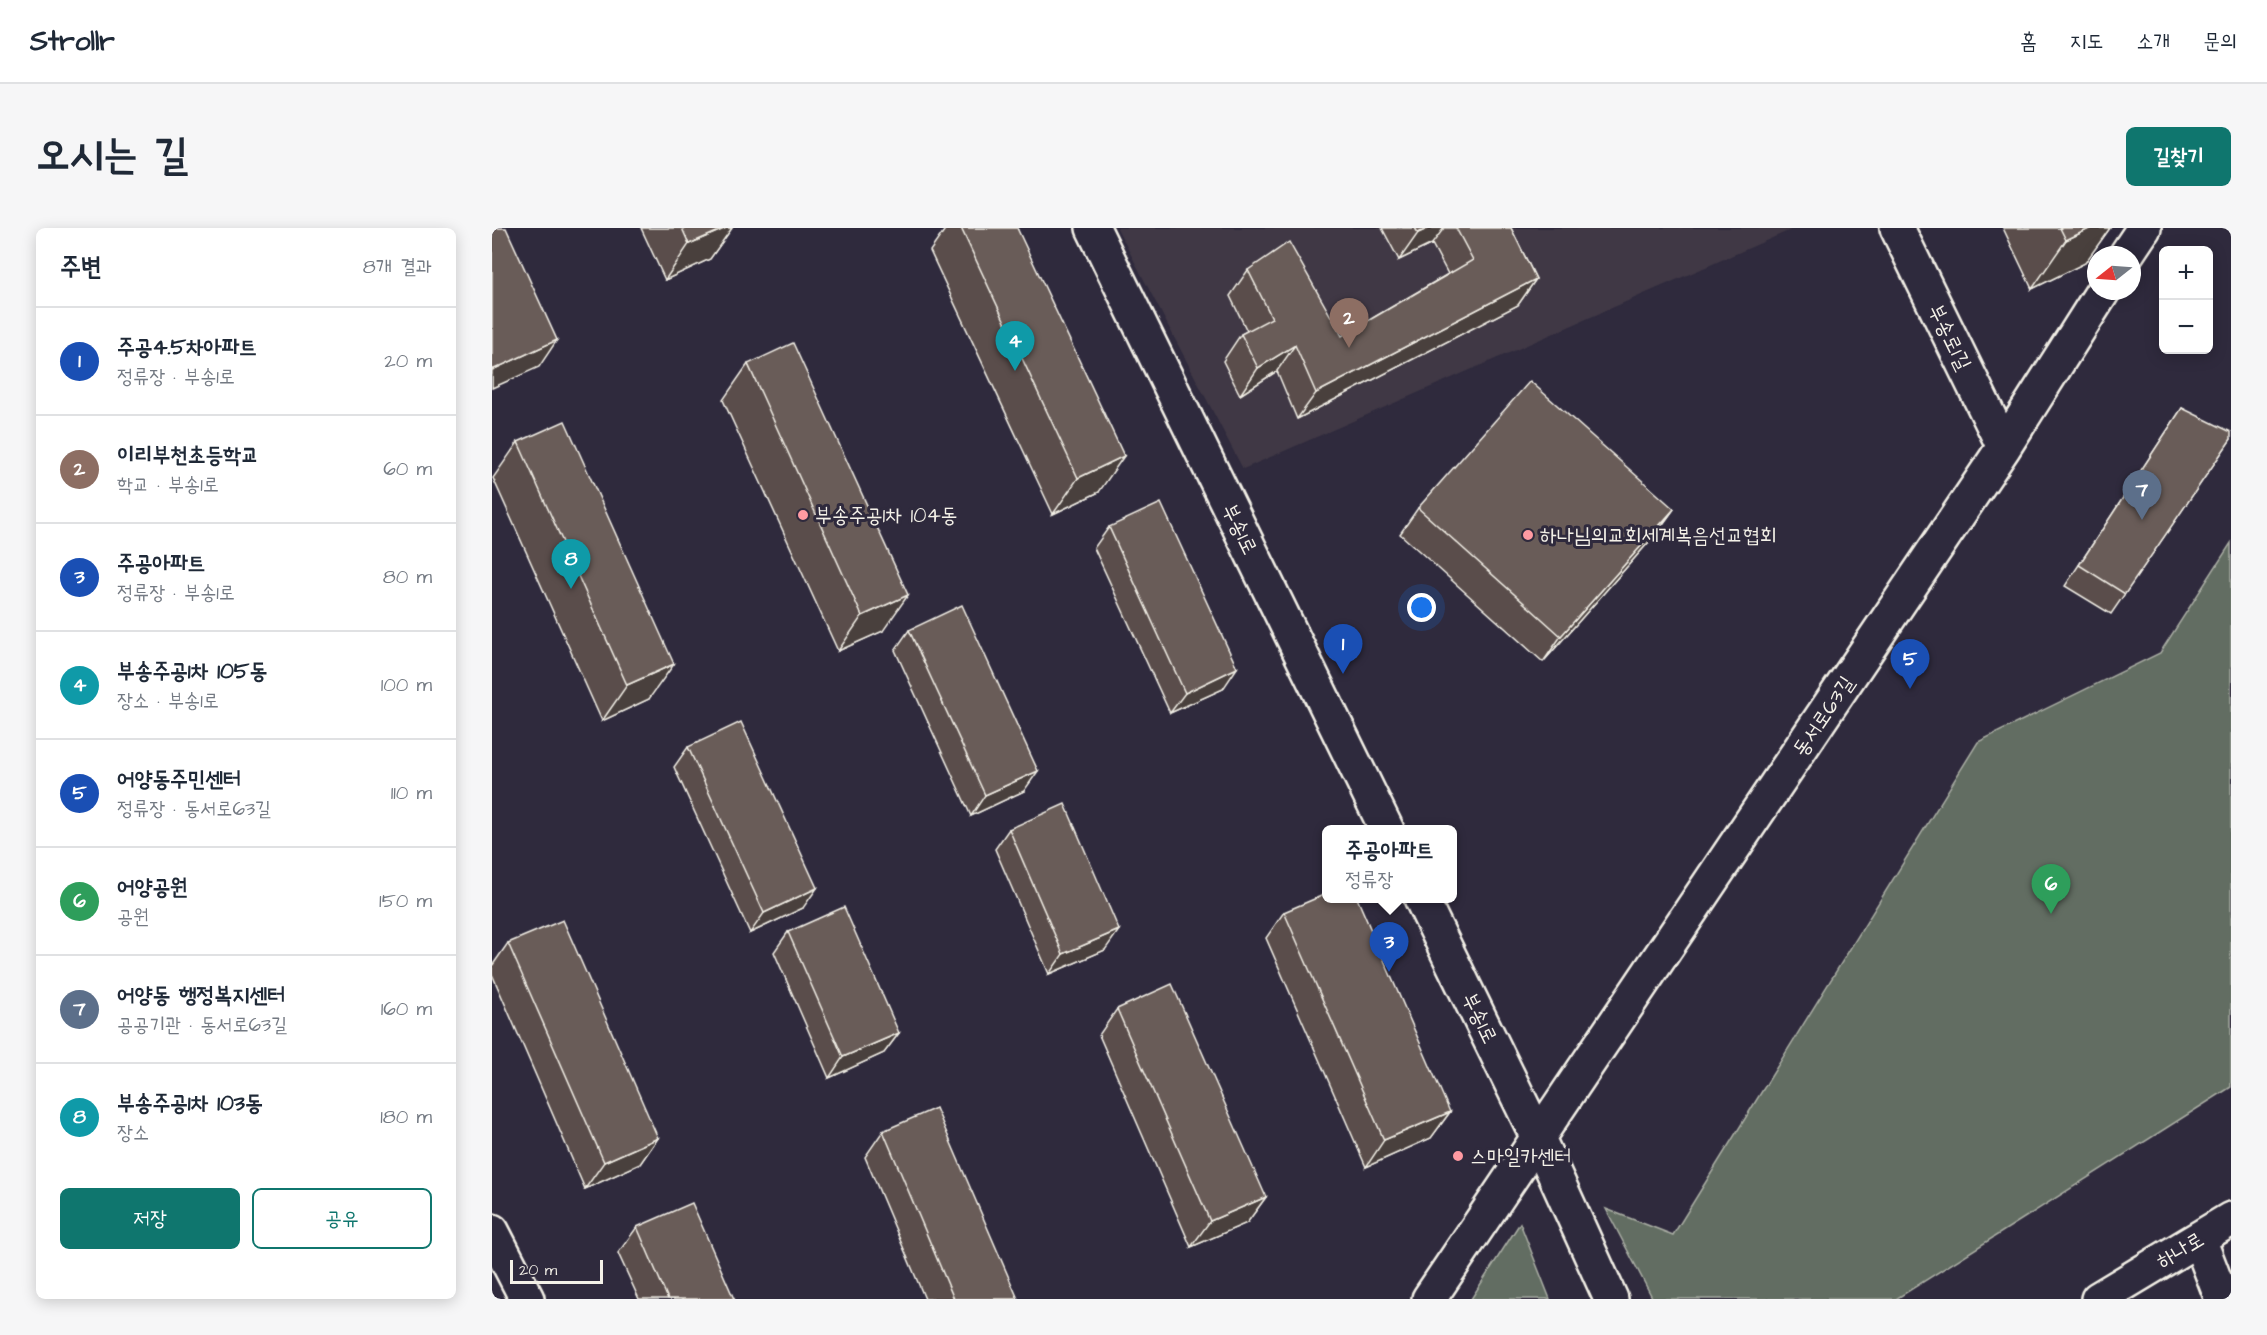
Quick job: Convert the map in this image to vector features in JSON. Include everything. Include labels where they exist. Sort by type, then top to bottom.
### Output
[{"type":"street","name":"부송1로","points":[[1093,228],[1385,825]]},
{"type":"street","name":"부송로1길","points":[[1897,228],[2004,447]]},
{"type":"street","points":[[2132,246],[2144,228]]},
{"type":"street","name":"동서로63길","points":[[1538,1138],[2004,447],[2097,300]]},
{"type":"street","name":"부송1로","points":[[1423,903],[1538,1138],[1611,1299]]},
{"type":"street","points":[[1429,1299],[1538,1138]]},
{"type":"street","name":"하나로","points":[[2098,1299],[2231,1219]]},
{"type":"street","points":[[492,1231],[527,1299]]},
{"type":"street","points":[[2199,1239],[2222,1299]]},
{"type":"shaded area","points":[[1117,228],[1795,228],[1243,469]]},
{"type":"green space","points":[[2231,543],[2231,1087],[1896,1299],[1653,1299],[1606,1209],[1673,1235],[1978,742],[2160,653]]},
{"type":"green space","points":[[1520,1223],[1550,1299],[1471,1299]]},
{"type":"building","points":[[492,228],[506,228],[557,340],[492,370]]},
{"type":"building","points":[[682,228],[726,228],[689,244]]},
{"type":"building","points":[[961,228],[1017,228],[1124,456],[1078,478]]},
{"type":"building","points":[[1415,228],[1429,228],[1418,233]]},
{"type":"building","points":[[1456,228],[1511,228],[1536,279],[1316,393],[1295,345],[1258,368],[1241,334],[1272,318],[1248,270],[1289,242],[1342,336],[1473,260]]},
{"type":"building","points":[[2060,228],[2091,228],[2066,240]]},
{"type":"building","points":[[793,343],[908,595],[862,616],[748,364]]},
{"type":"building","name":"하나님의교회세계복음선교협회","points":[[1530,381],[1674,509],[1561,636],[1418,508]]},
{"type":"building","points":[[2182,408],[2231,432],[2231,439],[2125,594],[2079,565]]},
{"type":"building","points":[[565,421],[674,664],[627,685],[518,442]]},
{"type":"building","points":[[1161,503],[1237,668],[1185,693],[1109,527]]},
{"type":"building","points":[[962,605],[1038,771],[985,795],[909,630]]},
{"type":"building","points":[[741,722],[817,888],[764,913],[688,747]]},
{"type":"building","points":[[1065,804],[1119,930],[1063,954],[1009,829]]},
{"type":"building","points":[[1322,896],[1322,903],[1359,903],[1450,1112],[1384,1140],[1284,912]]},
{"type":"building","points":[[844,907],[899,1033],[843,1057],[788,932]]},
{"type":"building","points":[[563,920],[658,1138],[604,1162],[508,943]]},
{"type":"building","points":[[1172,984],[1266,1197],[1210,1221],[1117,1009]]},
{"type":"building","points":[[936,1108],[1018,1299],[954,1299],[883,1131]]},
{"type":"building","points":[[692,1203],[734,1299],[668,1299],[637,1227]]},
{"type":"place","name":"이리부천초등학교","points":[[1349,348]]},
{"type":"place","name":"부송주공1차 105동","points":[[1015,371]]},
{"type":"place","name":"부송주공1차 104동","points":[[803,515]]},
{"type":"place","name":"어양동 행정복지센터","points":[[2142,520]]},
{"type":"place","name":"하나님의교회세계복음선교협회","points":[[1528,535]]},
{"type":"place","name":"부송주공1차 103동","points":[[571,589]]},
{"type":"place","name":"주공4.5차아파트","points":[[1343,674]]},
{"type":"place","name":"어양동주민센터","points":[[1910,689]]},
{"type":"place","name":"어양공원","points":[[2051,914]]},
{"type":"place","name":"주공아파트","points":[[1389,972]]},
{"type":"place","name":"스마일카센터","points":[[1458,1156]]}]
